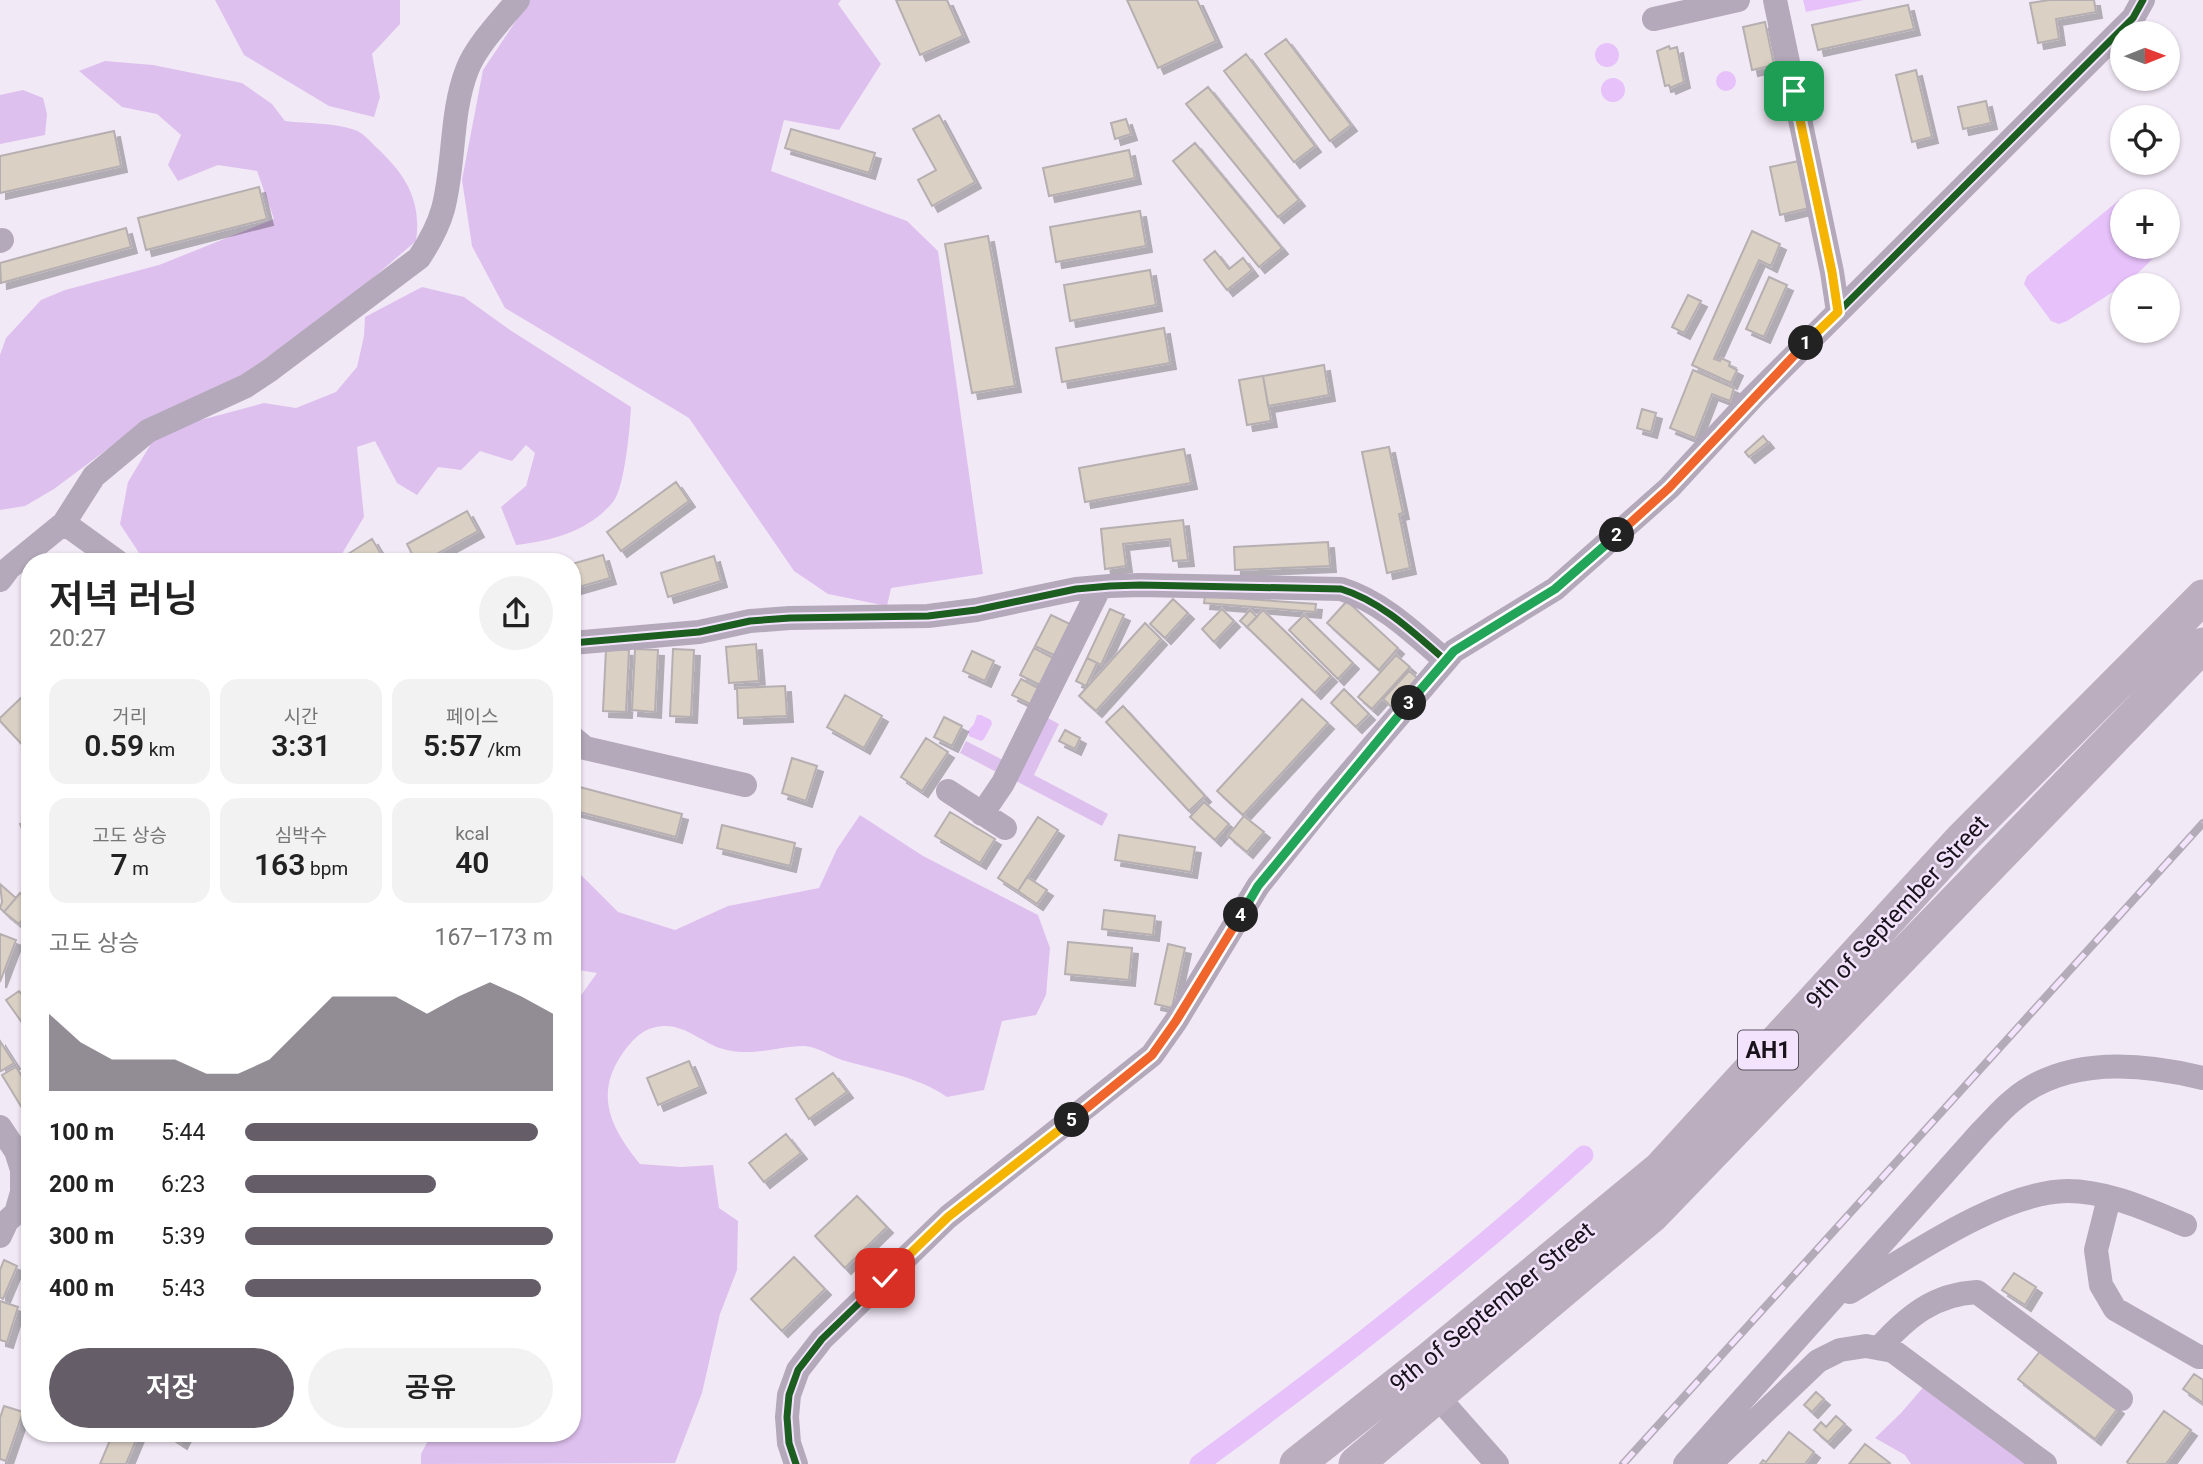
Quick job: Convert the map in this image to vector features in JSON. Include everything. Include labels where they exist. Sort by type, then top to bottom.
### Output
[{"type":"highway","name":"9th of September Street","points":[[1297,1464],[1431,1358],[1660,1169],[1962,839],[2203,597]]},
{"type":"highway","name":"9th of September Street","points":[[1356,1464],[1652,1215],[2203,645]]},
{"type":"street","points":[[27,553],[64,523],[94,477],[148,431],[246,386],[419,258],[434,234],[443,209],[459,95],[468,67],[518,0]]},
{"type":"street","points":[[1654,19],[1738,0]]},
{"type":"street","points":[[1775,0],[1838,312]]},
{"type":"street","points":[[796,1464],[789,1443],[789,1395],[798,1370],[822,1339],[948,1217],[1152,1055],[1176,1021],[1258,886],[1325,802],[1454,651],[1555,589],[1669,488],[1753,397],[2133,18],[2143,0]]},
{"type":"street","points":[[64,523],[106,553]]},
{"type":"street","points":[[0,580],[21,558]]},
{"type":"street","points":[[581,642],[699,632],[750,621],[790,618],[928,617],[1076,589],[1100,587],[1140,585],[1340,589],[1360,595],[1404,625],[1446,660]]},
{"type":"street","points":[[982,814],[1003,783],[1100,587]]},
{"type":"street","points":[[581,745],[585,748],[745,785]]},
{"type":"street","points":[[948,792],[1005,828]]},
{"type":"street","points":[[1685,1464],[2013,1100],[2043,1082],[2079,1070],[2132,1066],[2167,1069],[2203,1078]]},
{"type":"street","points":[[0,1127],[16,1151],[21,1167]]},
{"type":"street","points":[[1828,1305],[1959,1226],[2032,1196],[2066,1191],[2109,1198],[2127,1202],[2185,1225]]},
{"type":"street","points":[[12,1229],[21,1196]]},
{"type":"street","points":[[2109,1198],[2096,1250],[2101,1285],[2115,1310],[2203,1357]]},
{"type":"street","points":[[1878,1348],[1896,1329],[1933,1301],[1956,1293],[1977,1293],[2121,1399]]},
{"type":"street","points":[[1710,1464],[1818,1361],[1840,1350],[1866,1346],[1893,1351],[1916,1366],[2045,1464]]},
{"type":"street","points":[[1437,1395],[1496,1464]]},
{"type":"shaded area","points":[[215,0],[400,0],[400,24],[372,54],[380,97],[374,117],[329,106],[244,55]]},
{"type":"shaded area","points":[[530,0],[841,0],[838,4],[881,64],[839,130],[784,120],[771,171],[907,221],[938,251],[983,574],[891,588],[887,606],[828,594],[794,571],[689,418],[505,308],[472,246],[462,180],[483,70]]},
{"type":"shaded area","points":[[1803,0],[1864,0],[1806,12]]},
{"type":"shaded area","points":[[1607,43],[1618,50],[1619,55],[1612,66],[1607,67],[1596,60],[1595,55],[1602,44]]},
{"type":"shaded area","points":[[105,61],[153,65],[242,83],[272,104],[285,121],[347,127],[358,131],[395,167],[409,189],[416,213],[416,241],[332,313],[231,382],[125,436],[54,489],[25,506],[0,510],[0,355],[6,338],[41,300],[65,290],[159,265],[274,219],[257,171],[218,165],[178,181],[168,165],[181,135],[157,114],[122,107],[79,71]]},
{"type":"shaded area","points":[[1726,71],[1733,74],[1736,81],[1733,88],[1726,91],[1719,88],[1716,81],[1719,74]]},
{"type":"shaded area","points":[[1613,78],[1624,85],[1625,90],[1618,101],[1613,102],[1602,95],[1601,90],[1608,79]]},
{"type":"shaded area","points":[[23,90],[43,98],[47,114],[45,135],[0,144],[0,95]]},
{"type":"shaded area","points":[[2110,208],[2110,259],[2152,259],[2137,273],[2110,273],[2110,294],[2059,324],[2051,321],[2024,284],[2027,276]]},
{"type":"shaded area","points":[[422,287],[464,297],[510,330],[631,407],[621,484],[613,502],[593,520],[569,533],[516,545],[501,507],[526,486],[535,453],[526,445],[512,461],[480,451],[461,470],[438,467],[417,495],[397,483],[375,441],[357,447],[364,517],[342,553],[139,553],[120,524],[128,482],[152,442],[182,425],[264,403],[296,408],[336,392],[357,367],[365,317]]},
{"type":"shaded area","points":[[977,715],[991,720],[992,724],[981,741],[969,736],[968,731]]},
{"type":"shaded area","points":[[1044,716],[1059,724],[1034,775],[1108,814],[1102,826],[1012,779]]},
{"type":"shaded area","points":[[966,741],[1001,759],[1004,776],[960,753]]},
{"type":"shaded area","points":[[860,815],[923,856],[1038,915],[1050,948],[1046,995],[1036,1015],[1002,1021],[984,1090],[947,1097],[922,1083],[842,1060],[812,1047],[734,1051],[716,1047],[672,1026],[651,1028],[642,1033],[625,1050],[610,1081],[609,1109],[620,1137],[640,1164],[681,1167],[713,1165],[719,1208],[738,1221],[737,1270],[720,1314],[702,1393],[675,1463],[421,1464],[421,1454],[427,1442],[581,1442],[581,995],[597,973],[581,970],[581,875],[618,912],[675,930],[728,906],[819,888],[837,849]]},
{"type":"shaded area","points":[[1926,1384],[2031,1464],[1911,1464],[1905,1455],[1875,1438]]},
{"type":"building","points":[[896,0],[947,0],[963,36],[920,55]]},
{"type":"building","points":[[1127,0],[1197,0],[1216,41],[1158,68]]},
{"type":"building","points":[[2049,0],[2094,0],[2096,12],[2056,19],[2059,39],[2038,43],[2030,3]]},
{"type":"building","points":[[1908,5],[1914,29],[1818,50],[1812,25]]},
{"type":"building","points":[[1765,22],[1774,65],[1752,70],[1743,27]]},
{"type":"building","points":[[1286,39],[1351,125],[1330,141],[1265,54]]},
{"type":"building","points":[[1669,46],[1670,49],[1677,47],[1684,82],[1670,88],[1669,85],[1665,86],[1657,51]]},
{"type":"building","points":[[1246,54],[1315,146],[1294,162],[1224,71]]},
{"type":"building","points":[[1916,70],[1932,137],[1912,142],[1896,75]]},
{"type":"building","points":[[1208,87],[1299,200],[1278,217],[1186,104]]},
{"type":"building","points":[[1986,101],[1991,123],[1963,129],[1958,107]]},
{"type":"building","points":[[939,115],[975,182],[932,206],[918,180],[936,170],[913,129]]},
{"type":"building","points":[[1126,119],[1131,134],[1115,139],[1111,123]]},
{"type":"building","points":[[791,129],[875,153],[869,173],[785,148]]},
{"type":"building","points":[[114,131],[121,166],[0,193],[0,156]]},
{"type":"building","points":[[1195,143],[1282,248],[1259,267],[1173,161]]},
{"type":"building","points":[[1129,150],[1135,178],[1049,196],[1043,168]]},
{"type":"building","points":[[1799,161],[1809,208],[1780,215],[1770,167]]},
{"type":"building","points":[[259,187],[267,219],[146,250],[138,218]]},
{"type":"building","points":[[1140,211],[1146,246],[1056,262],[1050,227]]},
{"type":"building","points":[[126,228],[131,247],[1,283],[0,263]]},
{"type":"building","points":[[1752,231],[1780,244],[1771,266],[1759,260],[1714,359],[1720,361],[1721,358],[1730,362],[1729,366],[1737,370],[1731,383],[1692,365]]},
{"type":"building","points":[[988,236],[1015,386],[972,393],[945,244]]},
{"type":"building","points":[[1215,251],[1229,269],[1243,258],[1252,270],[1227,290],[1204,260]]},
{"type":"building","points":[[1150,270],[1156,305],[1070,321],[1064,285]]},
{"type":"building","points":[[1769,277],[1787,285],[1764,337],[1746,329]]},
{"type":"building","points":[[1688,295],[1701,301],[1684,333],[1672,327]]},
{"type":"building","points":[[1164,328],[1170,363],[1062,382],[1056,348]]},
{"type":"building","points":[[1324,365],[1329,395],[1268,406],[1263,376]]},
{"type":"building","points":[[1693,370],[1734,388],[1730,401],[1712,394],[1695,438],[1670,428]]},
{"type":"building","points":[[1263,376],[1271,421],[1247,425],[1239,380]]},
{"type":"building","points":[[1642,409],[1656,413],[1651,432],[1637,428]]},
{"type":"building","points":[[1763,436],[1768,442],[1749,457],[1745,452]]},
{"type":"building","points":[[1389,447],[1403,513],[1399,514],[1410,568],[1387,573],[1362,452]]},
{"type":"building","points":[[1184,449],[1191,483],[1085,502],[1079,468]]},
{"type":"building","points":[[676,482],[689,501],[621,551],[607,532]]},
{"type":"building","points":[[467,511],[478,531],[438,553],[412,553],[407,544]]},
{"type":"building","points":[[1183,520],[1188,560],[1173,561],[1170,539],[1123,544],[1126,566],[1105,569],[1101,529]]},
{"type":"building","points":[[372,539],[381,553],[350,553]]},
{"type":"building","points":[[1328,542],[1330,566],[1235,570],[1234,547]]},
{"type":"building","points":[[603,555],[610,578],[581,586],[581,561]]},
{"type":"building","points":[[714,556],[721,581],[668,597],[661,573]]},
{"type":"building","points":[[1205,596],[1316,604],[1315,612],[1204,603]]},
{"type":"building","points":[[1173,599],[1188,613],[1165,638],[1150,624]]},
{"type":"building","points":[[1347,601],[1398,648],[1379,670],[1327,623]]},
{"type":"building","points":[[1110,609],[1124,615],[1101,665],[1087,658]]},
{"type":"building","points":[[1222,609],[1234,621],[1214,642],[1202,629]]},
{"type":"building","points":[[1250,610],[1257,617],[1247,627],[1240,621]]},
{"type":"building","points":[[1263,610],[1331,676],[1315,693],[1247,627]]},
{"type":"building","points":[[1051,615],[1072,625],[1056,656],[1035,646]]},
{"type":"building","points":[[1304,615],[1353,663],[1338,679],[1289,630]]},
{"type":"building","points":[[1145,623],[1161,639],[1096,711],[1079,696]]},
{"type":"building","points":[[756,644],[759,681],[729,683],[726,647]]},
{"type":"building","points":[[1034,648],[1053,658],[1040,685],[1020,675]]},
{"type":"building","points":[[606,649],[629,650],[626,712],[603,711]]},
{"type":"building","points":[[635,649],[658,650],[655,712],[632,710]]},
{"type":"building","points":[[673,649],[694,650],[691,717],[670,716]]},
{"type":"building","points":[[972,651],[994,661],[985,681],[963,671]]},
{"type":"building","points":[[1396,655],[1410,667],[1372,709],[1358,697]]},
{"type":"building","points":[[1087,658],[1097,663],[1086,686],[1076,681]]},
{"type":"building","points":[[1409,671],[1419,679],[1393,708],[1383,699]]},
{"type":"building","points":[[1021,679],[1040,689],[1032,705],[1012,695]]},
{"type":"building","points":[[785,686],[787,716],[738,718],[737,688]]},
{"type":"building","points":[[1344,689],[1369,714],[1356,727],[1331,703]]},
{"type":"building","points":[[845,695],[882,716],[864,748],[827,727]]},
{"type":"building","points":[[21,698],[21,743],[0,721]]},
{"type":"building","points":[[1302,699],[1328,723],[1243,815],[1217,791]]},
{"type":"building","points":[[1123,706],[1205,796],[1189,811],[1106,722]]},
{"type":"building","points":[[944,717],[962,726],[952,746],[934,737]]},
{"type":"building","points":[[1065,730],[1080,738],[1075,749],[1059,741]]},
{"type":"building","points":[[926,738],[948,752],[922,791],[901,777]]},
{"type":"building","points":[[792,758],[817,766],[806,801],[782,793]]},
{"type":"building","points":[[581,787],[682,814],[676,837],[581,812]]},
{"type":"building","points":[[1204,802],[1229,824],[1215,840],[1190,817]]},
{"type":"building","points":[[950,812],[995,839],[980,863],[935,836]]},
{"type":"building","points":[[1244,816],[1264,832],[1247,852],[1228,836]]},
{"type":"building","points":[[1038,817],[1058,830],[1018,891],[998,878]]},
{"type":"building","points":[[722,825],[795,843],[790,866],[717,848]]},
{"type":"building","points":[[1119,835],[1195,847],[1191,872],[1115,860]]},
{"type":"building","points":[[1027,877],[1047,890],[1037,904],[1018,891]]},
{"type":"building","points":[[0,884],[16,898],[4,912],[0,908]]},
{"type":"building","points":[[20,893],[21,894],[19,924],[4,912]]},
{"type":"building","points":[[1104,910],[1155,916],[1153,935],[1102,929]]},
{"type":"building","points":[[0,934],[16,940],[0,982]]},
{"type":"building","points":[[1068,942],[1132,948],[1129,980],[1065,974]]},
{"type":"building","points":[[1168,944],[1185,948],[1172,1008],[1155,1004]]},
{"type":"building","points":[[19,991],[21,994],[21,1021],[6,1000]]},
{"type":"building","points":[[0,1041],[14,1063],[1,1071],[0,1069]]},
{"type":"building","points":[[689,1061],[700,1087],[658,1105],[647,1078]]},
{"type":"building","points":[[16,1067],[21,1075],[21,1106],[2,1075]]},
{"type":"building","points":[[833,1073],[847,1092],[809,1119],[796,1099]]},
{"type":"building","points":[[786,1134],[801,1153],[764,1182],[749,1163]]},
{"type":"building","points":[[857,1196],[887,1227],[845,1268],[815,1236]]},
{"type":"building","points":[[794,1257],[825,1289],[782,1331],[751,1299]]},
{"type":"building","points":[[4,1260],[17,1266],[3,1299],[0,1297],[0,1270]]},
{"type":"building","points":[[2014,1273],[2036,1287],[2025,1305],[2002,1290]]},
{"type":"building","points":[[0,1301],[18,1307],[7,1342],[0,1340]]},
{"type":"building","points":[[2042,1349],[2118,1408],[2095,1439],[2018,1379]]},
{"type":"building","points":[[2194,1374],[2203,1380],[2203,1403],[2183,1389]]},
{"type":"building","points":[[1816,1392],[1824,1399],[1812,1412],[1804,1405]]},
{"type":"building","points":[[4,1406],[21,1411],[6,1461],[0,1459],[0,1418]]},
{"type":"building","points":[[2164,1411],[2191,1430],[2166,1464],[2129,1464],[2127,1462]]},
{"type":"building","points":[[1836,1416],[1845,1424],[1828,1442],[1814,1430],[1821,1422],[1826,1427]]},
{"type":"building","points":[[1789,1432],[1814,1452],[1805,1464],[1760,1464],[1763,1460],[1766,1462]]},
{"type":"building","points":[[109,1442],[135,1442],[126,1464],[100,1464]]},
{"type":"building","points":[[1865,1444],[1890,1463],[1849,1464]]},
{"type":"waterway","points":[[1199,1464],[1396,1315],[1584,1155]]},
{"type":"railway","points":[[1623,1464],[2203,823]]},
{"type":"cycle path","points":[[796,1464],[789,1443],[789,1395],[798,1370],[822,1339],[948,1217],[1152,1055],[1176,1021],[1258,886],[1325,802],[1454,651],[1555,589],[1669,488],[1753,397],[2133,18],[2143,0]]},
{"type":"cycle path","points":[[581,642],[699,632],[750,621],[928,616],[976,610],[1076,589],[1110,586],[1341,589],[1370,601],[1409,629],[1445,660]]},
{"type":"route","points":[[885,1278],[948,1217],[1152,1055],[1176,1021],[1258,886],[1325,802],[1454,651],[1555,589],[1611,540],[1669,488],[1753,397],[1838,312],[1794,91]]}]
